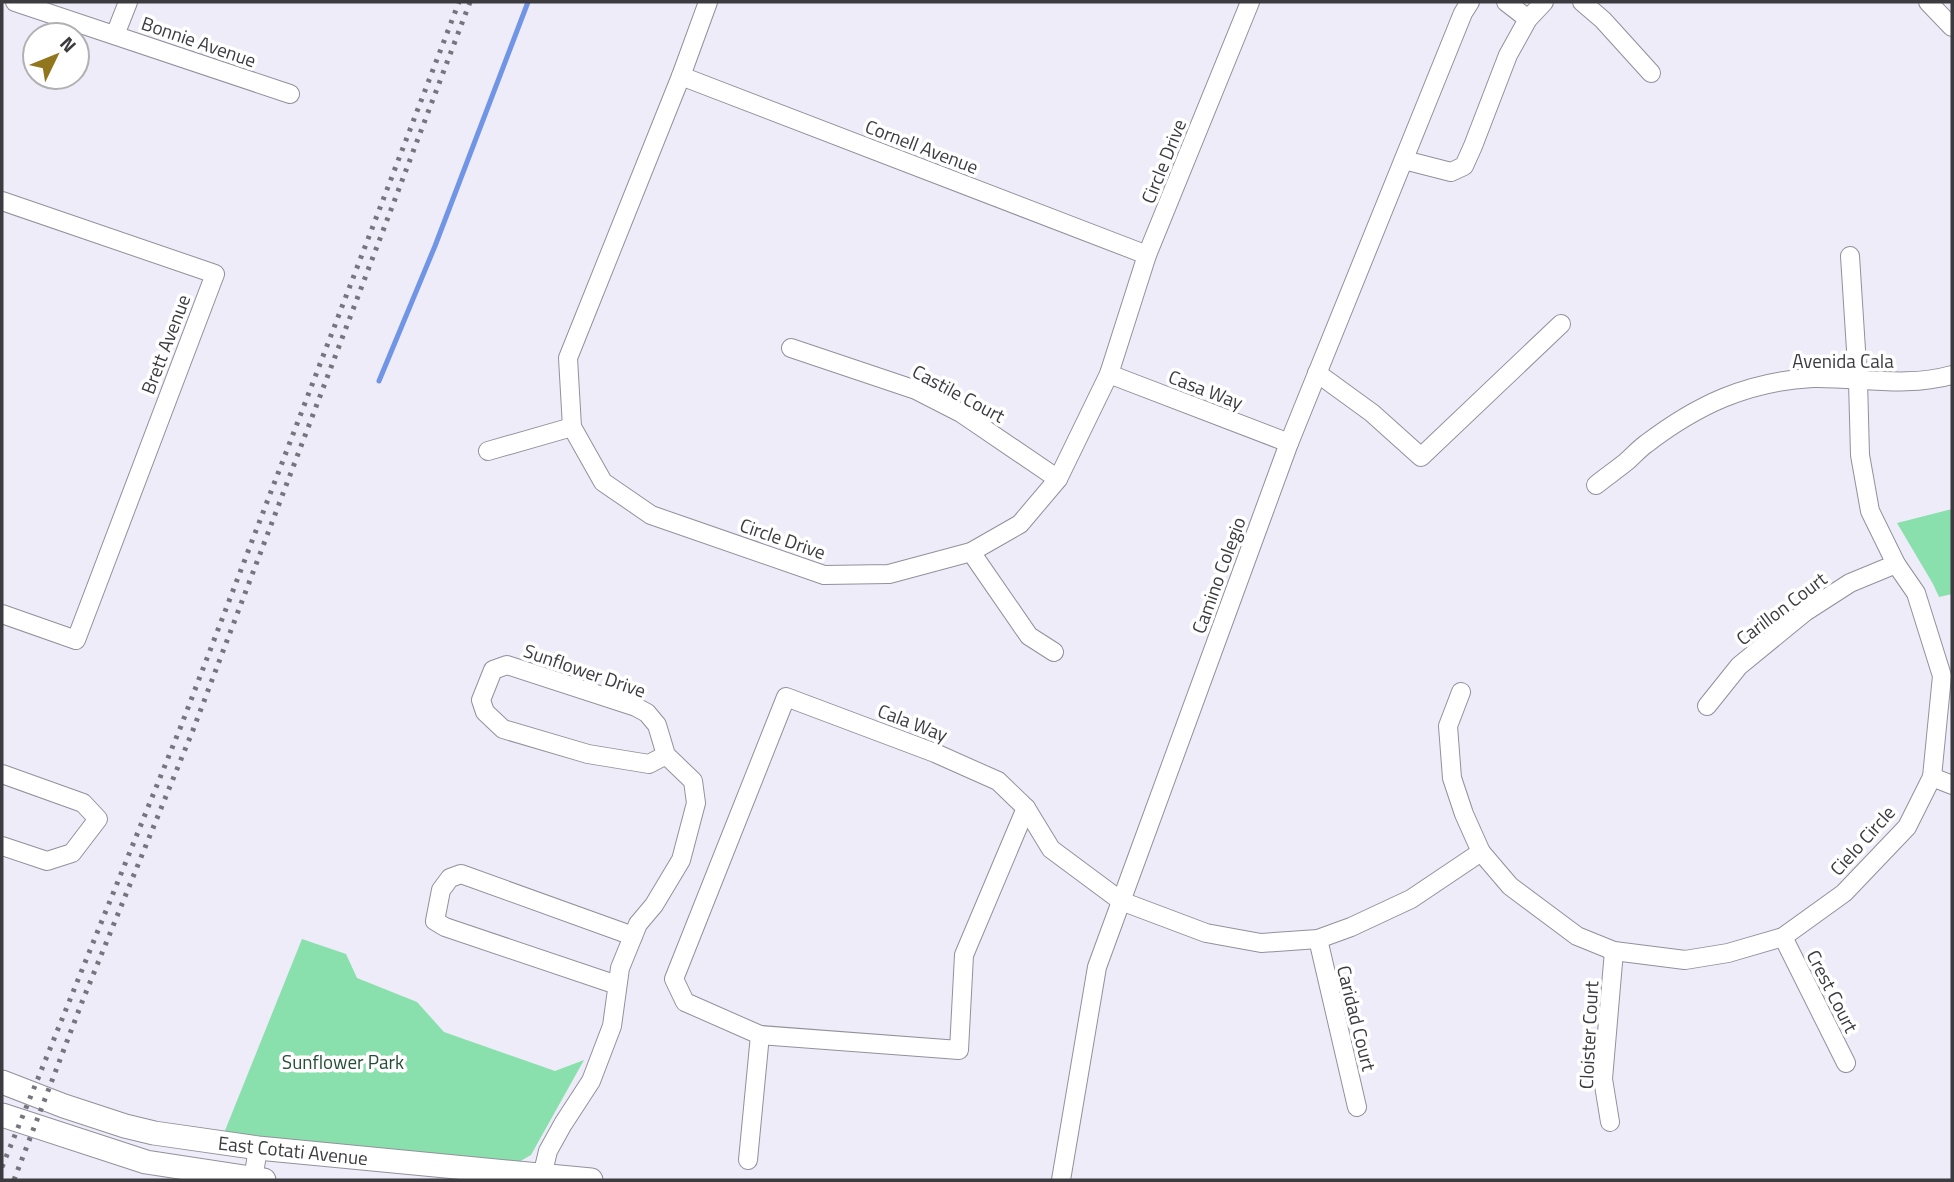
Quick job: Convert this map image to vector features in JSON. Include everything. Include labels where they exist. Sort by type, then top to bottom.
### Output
[{"type":"main road","name":"East Cotati Avenue","points":[[2,1082],[64,1106],[154,1133],[258,1148],[541,1178],[591,1180]]},
{"type":"main road","name":"East Cotati Avenue","points":[[2,1115],[146,1162],[264,1180]]},
{"type":"street","name":"Bonnie Avenue","points":[[15,2],[290,94]]},
{"type":"street","points":[[115,35],[128,2]]},
{"type":"street","name":"Circle Drive","points":[[708,2],[568,358],[572,427],[603,482],[651,515],[824,575],[889,574],[971,552],[1020,524],[1058,478],[1109,374],[1147,255],[1250,2]]},
{"type":"street","name":"Camino Colegio","points":[[1062,1180],[1097,967],[1289,443],[1463,13],[1470,2]]},
{"type":"street","points":[[1506,2],[1528,19]]},
{"type":"street","points":[[1404,160],[1451,172],[1464,166],[1508,55],[1528,19],[1544,2]]},
{"type":"street","points":[[1582,2],[1603,20],[1651,72]]},
{"type":"street","points":[[1928,2],[1952,27]]},
{"type":"street","name":"Cornell Avenue","points":[[681,76],[1147,255]]},
{"type":"street","name":"Brett Avenue","points":[[2,201],[215,274],[76,640],[2,614]]},
{"type":"street","name":"Cielo Circle","points":[[1461,692],[1448,726],[1452,778],[1481,852],[1510,886],[1577,936],[1614,951],[1685,960],[1728,953],[1783,937],[1844,893],[1907,827],[1932,777],[1942,676],[1916,593],[1896,564],[1870,511],[1860,455],[1850,256]]},
{"type":"street","points":[[1317,373],[1372,413],[1421,457],[1561,324]]},
{"type":"street","name":"Castile Court","points":[[791,348],[916,390],[961,413],[1058,478]]},
{"type":"street","name":"Casa Way","points":[[1109,374],[1289,443]]},
{"type":"street","name":"Avenida Cala","points":[[1596,485],[1644,445],[1678,422],[1716,400],[1764,384],[1813,379],[1935,380],[1952,375]]},
{"type":"street","points":[[488,451],[572,427]]},
{"type":"street","points":[[971,552],[1029,636],[1054,652]]},
{"type":"street","name":"Carillon Court","points":[[1707,706],[1740,666],[1805,612],[1850,583],[1896,564]]},
{"type":"street","name":"Sunflower Drive","points":[[541,1178],[553,1142],[591,1081],[612,1026],[620,968],[638,924],[654,905],[681,860],[696,803],[693,781],[666,755],[657,725],[647,713],[636,707],[507,665],[492,670],[487,681],[481,700],[485,712],[503,729],[588,754],[649,764],[666,755]]},
{"type":"street","name":"Cala Way","points":[[760,1035],[685,1002],[674,979],[786,697],[936,752],[998,781],[1026,808],[1051,849],[1121,901],[1206,933],[1261,943],[1318,939],[1352,928],[1411,900],[1481,852]]},
{"type":"street","points":[[2,774],[83,803],[98,819],[72,853],[47,861],[2,846]]},
{"type":"street","points":[[1932,777],[1952,785]]},
{"type":"street","points":[[748,1160],[760,1035],[959,1050],[964,955],[1026,808]]},
{"type":"street","points":[[617,985],[445,927],[435,921],[441,890],[450,878],[461,874],[633,936]]},
{"type":"street","name":"Crest Court","points":[[1783,937],[1846,1063]]},
{"type":"street","name":"Caridad Court","points":[[1318,939],[1357,1107]]},
{"type":"street","name":"Cloister Court","points":[[1610,1122],[1603,1079],[1614,951]]},
{"type":"street","points":[[253,1180],[258,1148]]},
{"type":"green space","points":[[1952,509],[1952,594],[1939,597],[1897,523]]},
{"type":"green space","name":"Sunflower Park","points":[[302,939],[346,954],[357,978],[417,1002],[444,1032],[555,1071],[584,1060],[531,1155],[517,1163],[224,1133]]},
{"type":"waterway","points":[[379,381],[435,246],[528,2]]},
{"type":"railway","points":[[2,1167],[181,726],[459,2]]},
{"type":"railway","points":[[14,1180],[82,1002],[193,730],[470,2]]}]
